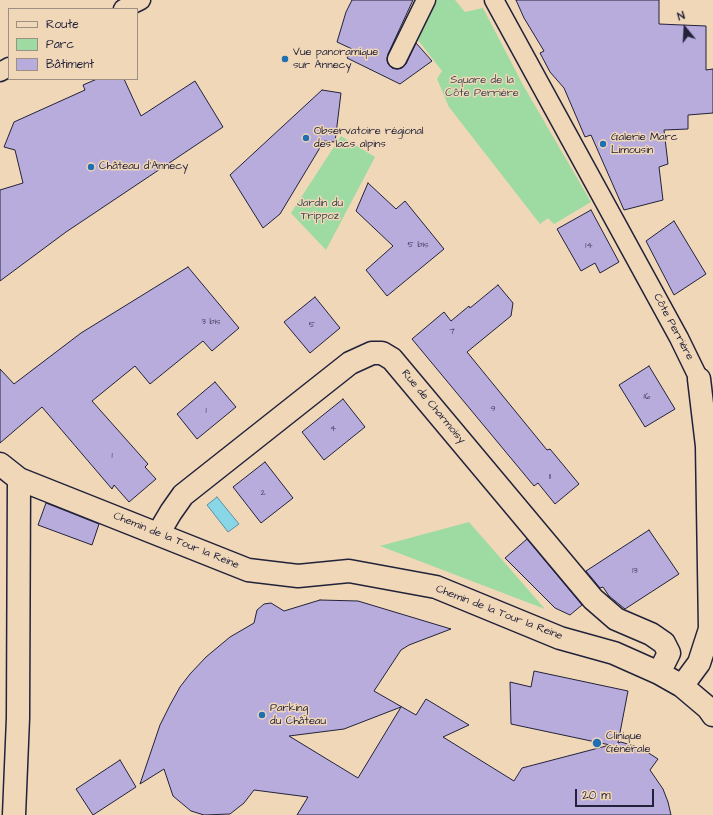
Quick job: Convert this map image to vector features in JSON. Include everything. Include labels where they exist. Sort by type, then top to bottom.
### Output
[{"type":"street","points":[[125,8],[141,0]]},
{"type":"street","points":[[397,59],[426,0]]},
{"type":"street","name":"Côte Perrière","points":[[494,0],[679,338],[699,379],[707,446],[710,629],[699,663],[682,686]]},
{"type":"street","name":"Rue de Charmoisy","points":[[158,534],[183,495],[350,362],[372,353],[382,353],[392,358],[593,599],[616,619],[652,634],[664,643],[669,653],[659,673]]},
{"type":"street","name":"Chemin de la Tour la Reine","points":[[0,464],[19,479],[248,570],[298,576],[349,571],[436,587],[560,638],[614,653],[659,673],[682,686],[708,708],[713,715]]},
{"type":"street","points":[[14,815],[18,718],[19,479]]},
{"type":"street","points":[[0,782],[15,765]]},
{"type":"green space","name":"Square de la Côte Perrière","points":[[437,0],[455,0],[465,12],[483,8],[523,85],[591,202],[554,224],[548,218],[540,224],[449,107],[437,79],[442,71],[418,40]]},
{"type":"green space","name":"Jardin du Trippoz","points":[[341,136],[375,157],[326,250],[291,213]]},
{"type":"green space","points":[[469,522],[545,609],[380,546]]},
{"type":"water","points":[[217,497],[239,524],[228,532],[207,505]]},
{"type":"building","points":[[352,0],[413,0],[388,54],[388,64],[392,68],[402,68],[406,64],[416,43],[432,61],[400,84],[347,58],[352,49],[337,42],[346,12]]},
{"type":"building","points":[[516,0],[659,0],[659,24],[706,26],[706,70],[713,69],[713,113],[688,115],[688,129],[664,130],[668,164],[659,167],[663,200],[624,210],[591,135],[585,137],[564,88],[550,72],[540,53],[544,51],[524,18]]},
{"type":"building","name":"Château d'Annecy","points":[[95,80],[124,80],[141,116],[195,81],[223,127],[66,232],[0,281],[0,190],[23,183],[15,150],[4,147],[14,122],[85,90],[83,85]]},
{"type":"building","points":[[322,90],[341,93],[335,142],[324,141],[280,214],[263,228],[230,175]]},
{"type":"building","points":[[368,183],[396,209],[405,201],[444,249],[387,296],[366,270],[393,246],[356,211]]},
{"type":"building","points":[[591,210],[619,262],[600,273],[595,263],[581,271],[557,229]]},
{"type":"building","points":[[674,221],[706,274],[674,295],[646,241]]},
{"type":"building","points":[[188,267],[239,328],[212,351],[203,341],[150,384],[135,366],[92,401],[148,464],[145,467],[156,479],[129,502],[114,485],[112,489],[42,407],[0,443],[0,369],[14,384],[81,333]]},
{"type":"building","points":[[498,285],[513,303],[511,316],[467,352],[547,450],[550,449],[579,484],[555,504],[538,483],[534,486],[412,339],[444,312],[451,321],[469,306],[470,308]]},
{"type":"building","points":[[315,297],[340,328],[310,353],[284,322]]},
{"type":"building","points":[[649,366],[675,409],[645,427],[619,385]]},
{"type":"building","points":[[215,382],[236,407],[197,439],[177,414]]},
{"type":"building","points":[[343,399],[365,427],[324,460],[302,432]]},
{"type":"building","points":[[265,462],[293,498],[261,523],[233,487]]},
{"type":"building","points":[[46,503],[99,524],[92,545],[38,525]]},
{"type":"building","points":[[649,530],[679,574],[625,609],[609,596],[603,587],[600,588],[586,571]]},
{"type":"building","points":[[527,539],[582,605],[570,615],[555,608],[505,558]]},
{"type":"building","points":[[320,600],[358,601],[451,629],[409,645],[401,650],[374,691],[416,715],[426,699],[469,725],[443,737],[514,781],[522,768],[610,745],[511,724],[510,682],[531,687],[534,671],[628,691],[618,743],[621,742],[637,747],[658,759],[650,770],[663,789],[671,815],[297,815],[308,797],[254,790],[244,803],[230,814],[204,815],[191,811],[173,796],[164,769],[140,784],[160,725],[180,687],[190,674],[206,657],[230,637],[254,623],[257,610],[264,604],[271,603],[284,611]],"holes":[[[401,707],[358,778],[289,736],[344,729]]]},
{"type":"building","points":[[120,760],[136,787],[93,815],[76,789]]},
{"type":"place","name":"Vue panoramique sur Annecy","points":[[285,59]]},
{"type":"place","name":"Observatoire régional des lacs alpins","points":[[306,138]]},
{"type":"place","name":"Galerie Marc Limousin","points":[[603,144]]},
{"type":"place","name":"Château d'Annecy","points":[[91,167]]},
{"type":"place","name":"Parking du Château","points":[[262,715]]},
{"type":"place","name":"Clinique Générale","points":[[597,743]]}]
